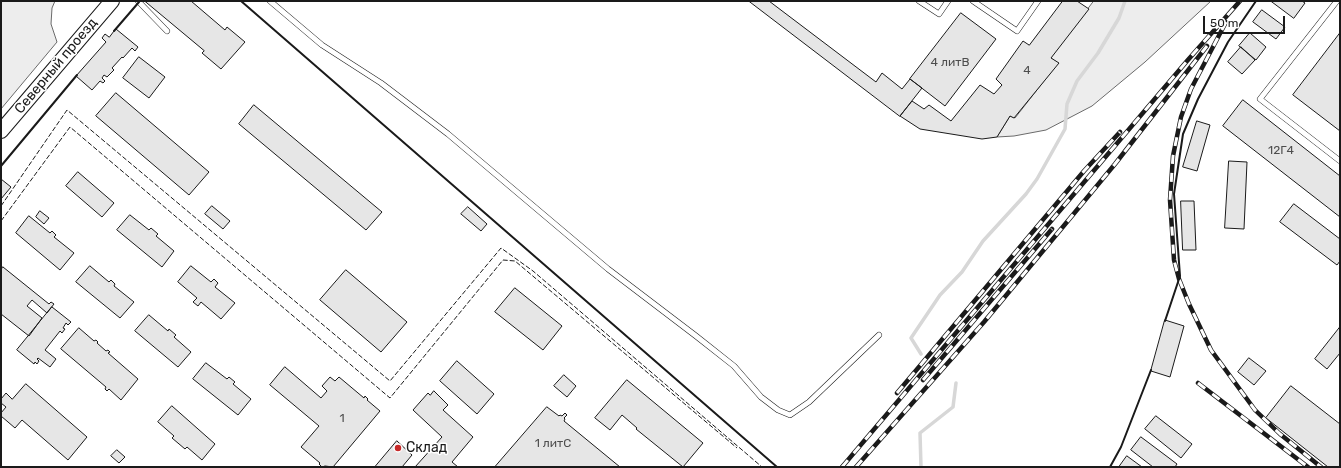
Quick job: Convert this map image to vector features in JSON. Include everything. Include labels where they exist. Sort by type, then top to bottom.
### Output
[{"type":"street","name":"Северный проезд","points":[[1,131],[112,1]]},
{"type":"lane","points":[[138,1],[167,31]]},
{"type":"lane","points":[[270,1],[322,45],[381,82],[448,134],[608,270],[734,366],[761,397],[778,410],[790,415],[809,402],[879,335]]},
{"type":"lane","points":[[919,1],[939,14],[948,1]]},
{"type":"lane","points":[[973,1],[1018,31],[1038,1]]},
{"type":"lane","points":[[1337,1],[1260,99],[1340,162]]},
{"type":"shaded area","points":[[1,1],[55,1],[52,8],[51,24],[57,42],[1,109]]},
{"type":"shaded area","points":[[1094,1],[1211,1],[1145,62],[1092,106],[1046,130],[1014,136],[997,137],[1010,116],[1015,118],[1058,63],[1051,58]]},
{"type":"building","points":[[145,1],[191,1],[225,30],[227,27],[245,42],[221,69],[202,53],[204,51]]},
{"type":"building","points":[[749,1],[769,1],[876,82],[882,73],[902,89],[910,79],[922,88],[900,116]]},
{"type":"building","points":[[1063,1],[1077,1],[1089,9],[1051,58],[1059,63],[1014,118],[1010,116],[997,137],[982,139],[920,129],[900,116],[912,101],[924,109],[929,105],[951,121],[980,85],[994,94],[1002,85],[996,79],[1023,41],[1029,45]]},
{"type":"building","points":[[1271,1],[1302,1],[1305,3],[1294,18]]},
{"type":"building","points":[[1262,10],[1285,27],[1276,39],[1253,22]]},
{"type":"building","points":[[961,13],[996,39],[945,106],[910,79]]},
{"type":"building","points":[[116,29],[138,47],[135,51],[132,48],[123,58],[122,57],[112,68],[114,70],[107,77],[104,75],[102,78],[105,81],[103,83],[100,81],[92,90],[76,76],[106,42],[102,38],[105,34],[109,37]]},
{"type":"building","points":[[1250,33],[1266,47],[1256,60],[1239,46]]},
{"type":"building","points":[[1340,33],[1340,131],[1293,95]]},
{"type":"building","points":[[1241,47],[1255,60],[1242,74],[1228,62]]},
{"type":"building","points":[[139,57],[165,77],[149,98],[123,78]]},
{"type":"building","points":[[116,93],[209,172],[189,195],[96,116]]},
{"type":"building","points":[[1243,100],[1340,176],[1340,217],[1223,126]]},
{"type":"building","points":[[254,105],[382,212],[366,230],[239,124]]},
{"type":"building","points":[[1197,121],[1210,125],[1197,171],[1183,167]]},
{"type":"building","points":[[1229,161],[1247,162],[1244,229],[1225,228]]},
{"type":"building","points":[[78,172],[114,203],[102,217],[66,186]]},
{"type":"building","points":[[1,179],[11,187],[1,199]]},
{"type":"building","points":[[1181,201],[1194,201],[1196,250],[1183,250]]},
{"type":"building","points":[[1294,204],[1340,239],[1340,261],[1337,265],[1280,222]]},
{"type":"building","points":[[212,206],[230,221],[223,229],[205,214]]},
{"type":"building","points":[[468,207],[487,224],[481,231],[461,214]]},
{"type":"building","points":[[40,211],[49,218],[44,224],[36,217]]},
{"type":"building","points":[[130,215],[149,230],[151,228],[158,234],[156,236],[174,251],[162,267],[117,230]]},
{"type":"building","points":[[29,216],[50,233],[52,231],[56,235],[54,237],[74,253],[60,270],[16,233]]},
{"type":"building","points":[[90,266],[109,282],[111,280],[115,284],[114,286],[134,302],[120,318],[76,282]]},
{"type":"building","points":[[191,266],[211,282],[214,279],[218,283],[215,287],[235,303],[221,319],[201,302],[198,306],[193,302],[197,298],[178,282]]},
{"type":"building","points":[[3,267],[49,304],[51,302],[54,304],[47,313],[32,300],[27,306],[42,318],[29,336],[1,314],[1,270]]},
{"type":"building","points":[[346,270],[407,322],[381,352],[320,300]]},
{"type":"building","points":[[515,288],[562,326],[543,350],[495,312]]},
{"type":"building","points":[[52,307],[71,322],[68,325],[66,323],[63,328],[65,329],[62,333],[60,331],[45,350],[56,359],[50,367],[38,358],[37,359],[39,361],[37,364],[35,362],[34,364],[17,350]]},
{"type":"building","points":[[149,315],[168,331],[169,329],[176,335],[174,337],[191,352],[178,367],[135,331]]},
{"type":"building","points":[[1165,320],[1184,326],[1170,377],[1151,371]]},
{"type":"building","points":[[1340,327],[1340,353],[1327,369],[1315,359]]},
{"type":"building","points":[[79,328],[94,341],[96,340],[98,342],[97,343],[106,351],[108,350],[110,352],[108,353],[138,379],[121,400],[109,389],[107,391],[105,389],[106,387],[61,349]]},
{"type":"building","points":[[1249,358],[1266,371],[1254,385],[1238,372]]},
{"type":"building","points":[[457,361],[494,394],[477,414],[440,381]]},
{"type":"building","points":[[206,363],[227,379],[229,377],[235,382],[233,384],[251,399],[238,415],[193,379]]},
{"type":"building","points":[[285,367],[321,398],[327,391],[322,386],[330,377],[335,381],[339,377],[364,398],[365,396],[368,399],[367,400],[380,411],[333,467],[322,467],[319,464],[320,463],[301,447],[319,426],[270,385]]},
{"type":"building","points":[[564,375],[576,386],[567,397],[554,386]]},
{"type":"building","points":[[627,380],[703,443],[683,467],[636,429],[637,428],[622,415],[610,430],[595,418]]},
{"type":"building","points":[[26,384],[87,437],[68,460],[22,420],[15,428],[1,416],[1,413],[6,407],[1,403],[1,399],[6,393],[12,399]]},
{"type":"building","points":[[1291,386],[1340,424],[1340,467],[1328,467],[1266,418]]},
{"type":"building","points":[[434,391],[448,405],[443,410],[473,437],[452,462],[458,467],[415,467],[442,437],[413,410],[428,393],[430,395]]},
{"type":"building","points":[[172,406],[215,444],[202,460],[187,447],[185,449],[172,438],[174,436],[158,422]]},
{"type":"building","points":[[547,407],[559,416],[562,416],[565,413],[567,415],[564,418],[564,421],[620,467],[495,467]]},
{"type":"building","points":[[1156,416],[1192,444],[1181,458],[1145,429]]},
{"type":"building","points":[[1141,437],[1177,464],[1175,467],[1153,467],[1131,450]]},
{"type":"building","name":"Склад","points":[[397,441],[412,455],[402,467],[375,467]]},
{"type":"building","points":[[117,450],[125,457],[119,463],[111,456]]},
{"type":"building","points":[[1127,456],[1142,467],[1119,467]]},
{"type":"waterway","points":[[921,354],[911,338],[940,295],[962,272],[983,241],[1026,194],[1037,179],[1065,129],[1067,104],[1077,81],[1098,53],[1119,18],[1125,1]]},
{"type":"waterway","points":[[921,467],[920,433],[953,407],[956,383]]},
{"type":"railway","points":[[842,467],[1187,61],[1240,1]]},
{"type":"railway","points":[[1226,22],[1191,89],[1181,117],[1173,156],[1170,200],[1174,260],[1179,279],[1189,304],[1211,350],[1255,410],[1280,434],[1321,467]]},
{"type":"railway","points":[[856,467],[984,322],[1115,164],[1207,46]]},
{"type":"railway","points":[[897,393],[1084,171],[1120,132]]},
{"type":"railway","points":[[923,380],[1052,229]]},
{"type":"railway","points":[[1198,383],[1308,467]]},
{"type":"fence","points":[[1,206],[67,110],[390,381],[501,248],[533,271],[762,467]]},
{"type":"fence","points":[[1,221],[70,127],[390,398],[503,260],[515,261],[737,448]]},
{"type":"wall","points":[[241,1],[777,467]]},
{"type":"wall","points":[[1165,321],[1180,276],[1174,194],[1183,134],[1198,99],[1228,42],[1256,1]]},
{"type":"wall","points":[[114,31],[139,2]]},
{"type":"wall","points":[[1,166],[77,75]]},
{"type":"wall","points":[[1110,467],[1121,447],[1151,370]]},
{"type":"place","name":"Склад","points":[[398,448]]}]
